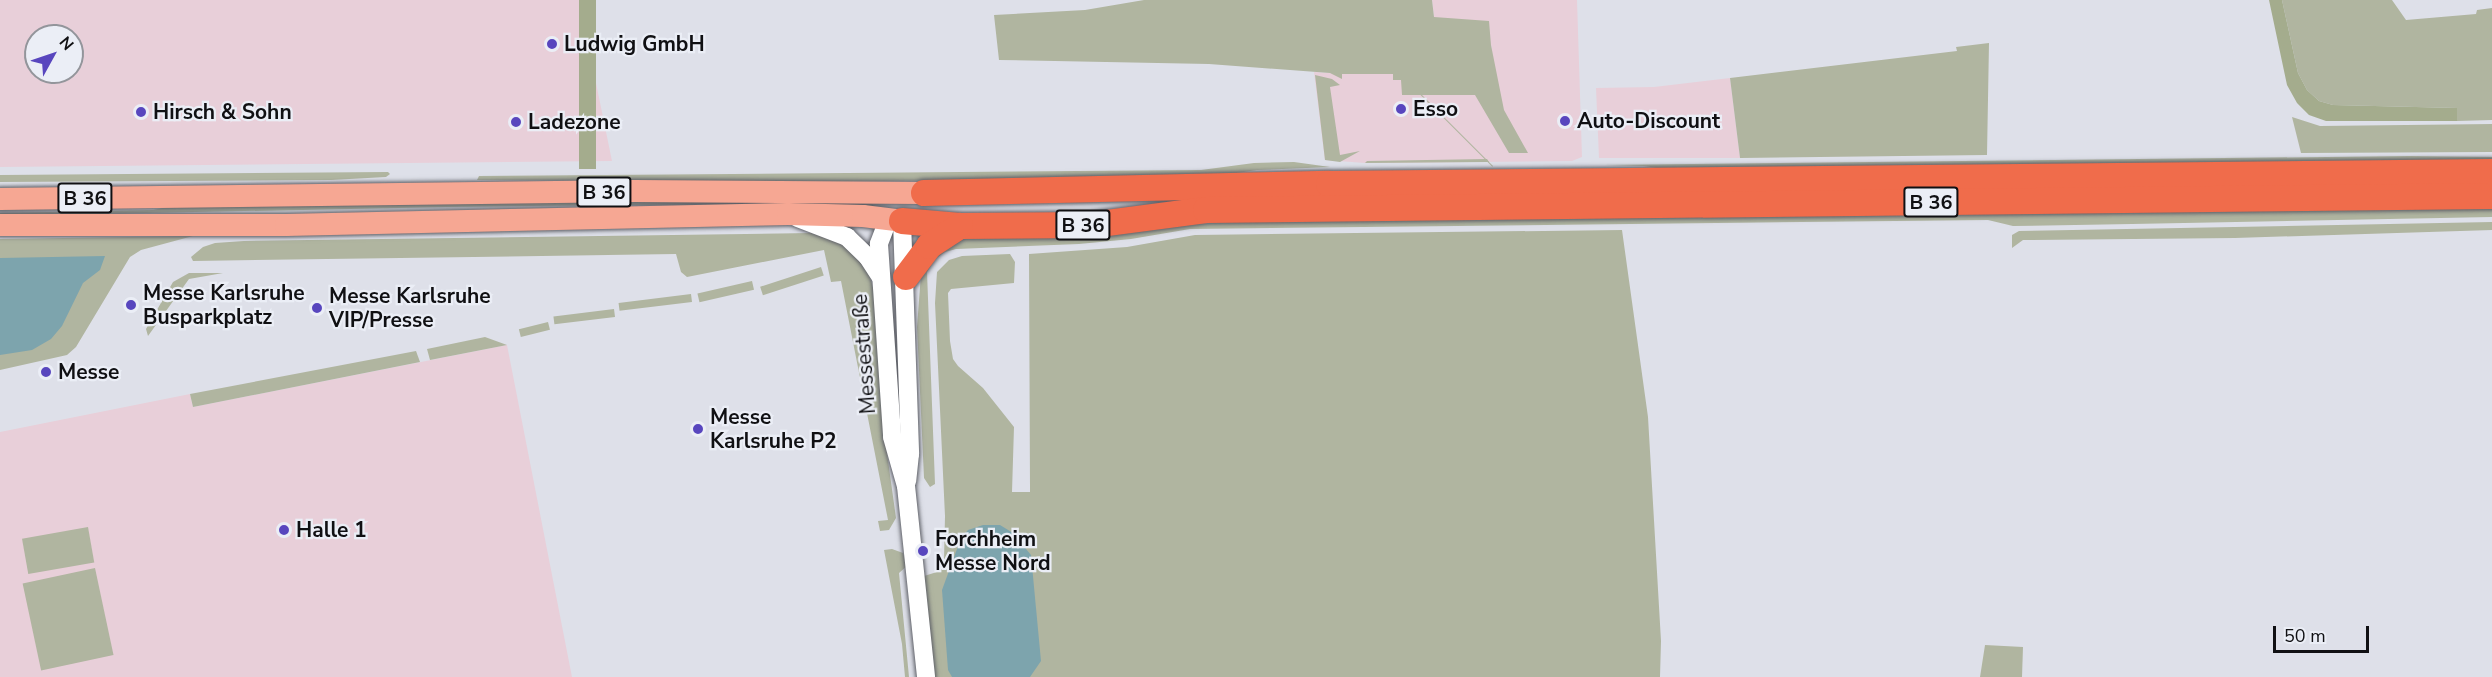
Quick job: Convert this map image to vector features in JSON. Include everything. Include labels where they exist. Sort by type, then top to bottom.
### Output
[{"type":"highway","name":"B 36","points":[[924,193],[1329,184],[2492,172]]},
{"type":"highway","name":"B 36","points":[[896,217],[960,226],[1092,225],[1206,210],[2492,196]]},
{"type":"highway","points":[[893,277],[928,246],[960,226]]},
{"type":"main road","name":"B 36","points":[[0,199],[634,191],[924,193]]},
{"type":"main road","points":[[867,193],[888,201],[896,217],[924,193]]},
{"type":"main road","name":"B 36","points":[[0,225],[286,225],[788,214],[896,217]]},
{"type":"street","points":[[0,192],[23,199]]},
{"type":"street","points":[[788,214],[847,237],[893,277]]},
{"type":"street","name":"Messestraße","points":[[896,217],[893,277],[892,437],[906,486],[926,677]]},
{"type":"street","name":"Messestraße","points":[[896,217],[879,244],[893,277],[910,454],[906,486]]},
{"type":"shaded area","points":[[0,0],[579,0],[612,161],[0,167]]},
{"type":"shaded area","points":[[1432,0],[1577,0],[1582,157],[1572,161],[1365,163],[1325,160],[1314,72],[1330,73],[1493,58],[1491,45],[1434,17]]},
{"type":"shaded area","points":[[1730,78],[1740,158],[1599,158],[1596,88],[1654,87]]},
{"type":"shaded area","points":[[507,345],[572,677],[0,677],[0,432],[190,394],[193,407]]},
{"type":"green space","points":[[579,0],[596,0],[596,169],[579,169]]},
{"type":"green space","points":[[1144,0],[1432,0],[1434,17],[1489,21],[1491,45],[1504,110],[1528,153],[1509,153],[1475,95],[1402,95],[1401,80],[1393,80],[1393,74],[1342,74],[1342,79],[1330,73],[1209,64],[999,60],[994,15],[1085,10]]},
{"type":"green space","points":[[2269,0],[2282,0],[2298,73],[2307,90],[2319,101],[2333,105],[2457,108],[2457,121],[2326,121],[2309,115],[2297,103],[2287,85]]},
{"type":"green space","points":[[2282,0],[2392,0],[2406,20],[2476,14],[2477,10],[2492,8],[2492,120],[2457,121],[2457,108],[2333,105],[2319,101],[2307,90],[2298,73]]},
{"type":"green space","points":[[1989,43],[1987,155],[1740,158],[1730,78],[1957,51],[1956,47]]},
{"type":"green space","points":[[1397,71],[1493,166],[1492,167]]},
{"type":"green space","points":[[1315,75],[1332,79],[1340,85],[1330,87],[1340,155],[1360,151],[1340,162],[1325,160]]},
{"type":"green space","points":[[2292,117],[2320,126],[2492,124],[2492,152],[2301,153]]},
{"type":"green space","points":[[2492,157],[2492,164],[1682,172],[1644,166],[1604,165]]},
{"type":"green space","points":[[1487,159],[1489,162],[1365,163],[1367,161]]},
{"type":"green space","points":[[1294,162],[1330,167],[1257,170],[1223,175],[976,180],[789,182],[477,180],[479,176],[1201,170],[1254,163]]},
{"type":"green space","points":[[388,172],[390,174],[386,177],[331,180],[0,182],[0,175]]},
{"type":"green space","points":[[866,200],[875,206],[821,203],[447,207],[0,216],[0,213],[153,210],[182,204]]},
{"type":"green space","points":[[2492,208],[2492,217],[2013,226],[1988,220],[1190,229],[1131,239],[1079,244],[956,249],[945,252],[935,259],[927,272],[935,484],[930,487],[924,478],[917,327],[921,274],[948,241],[965,238],[1228,222]]},
{"type":"green space","points":[[2492,222],[2492,230],[2235,238],[2023,240],[2012,248],[2012,235],[2019,231]]},
{"type":"green space","points":[[1622,230],[1648,417],[1661,641],[1660,677],[933,677],[924,576],[937,572],[944,560],[945,516],[935,303],[937,272],[949,260],[962,256],[1010,254],[1015,262],[1014,283],[951,289],[948,293],[950,341],[953,359],[958,366],[983,388],[1014,427],[1012,492],[1030,492],[1029,254],[1127,247],[1195,235]]},
{"type":"green space","points":[[811,233],[838,240],[855,253],[869,274],[874,291],[885,439],[896,518],[889,530],[880,531],[878,521],[888,520],[841,281],[831,282],[824,250],[687,277],[681,272],[676,254],[193,261],[191,257],[203,247],[215,243],[244,241]]},
{"type":"green space","points":[[193,236],[141,250],[130,257],[76,347],[67,355],[0,370],[0,239]]},
{"type":"green space","points":[[821,267],[824,276],[763,295],[760,287]]},
{"type":"green space","points":[[189,273],[223,273],[189,279],[148,336],[146,329],[173,282]]},
{"type":"green space","points":[[752,281],[754,290],[699,302],[697,294]]},
{"type":"green space","points":[[691,294],[692,302],[620,311],[619,303]]},
{"type":"green space","points":[[614,309],[615,317],[554,324],[553,316]]},
{"type":"green space","points":[[548,322],[550,330],[521,337],[519,329]]},
{"type":"green space","points":[[485,337],[507,345],[430,360],[427,349]]},
{"type":"green space","points":[[416,351],[420,362],[193,407],[190,394]]},
{"type":"green space","points":[[88,527],[94,562],[28,574],[22,539]]},
{"type":"green space","points":[[892,549],[903,553],[907,566],[899,573],[909,677],[905,677],[902,644],[884,550]]},
{"type":"green space","points":[[95,568],[114,655],[41,670],[23,583]]},
{"type":"green space","points":[[1985,645],[2023,647],[2022,677],[1980,677]]},
{"type":"water","points":[[105,256],[100,270],[83,283],[62,326],[51,339],[32,350],[0,355],[0,258]]},
{"type":"water","points":[[983,525],[1000,525],[1013,533],[1031,555],[1041,661],[1030,677],[952,677],[948,670],[942,590],[961,538],[968,530]]},
{"type":"place","name":"Ludwig GmbH","points":[[552,44]]},
{"type":"place","name":"Esso","points":[[1401,109]]},
{"type":"place","name":"Hirsch & Sohn","points":[[141,112]]},
{"type":"place","name":"Auto-Discount","points":[[1565,121]]},
{"type":"place","name":"Ladezone","points":[[516,122]]},
{"type":"place","name":"Messe Karlsruhe Busparkplatz","points":[[131,305]]},
{"type":"place","name":"Messe Karlsruhe VIP/Presse","points":[[317,308]]},
{"type":"place","name":"Messe","points":[[46,372]]},
{"type":"place","name":"Messe Karlsruhe P2","points":[[698,429]]},
{"type":"place","name":"Halle 1","points":[[284,530]]},
{"type":"place","name":"Forchheim Messe Nord","points":[[923,551]]}]
